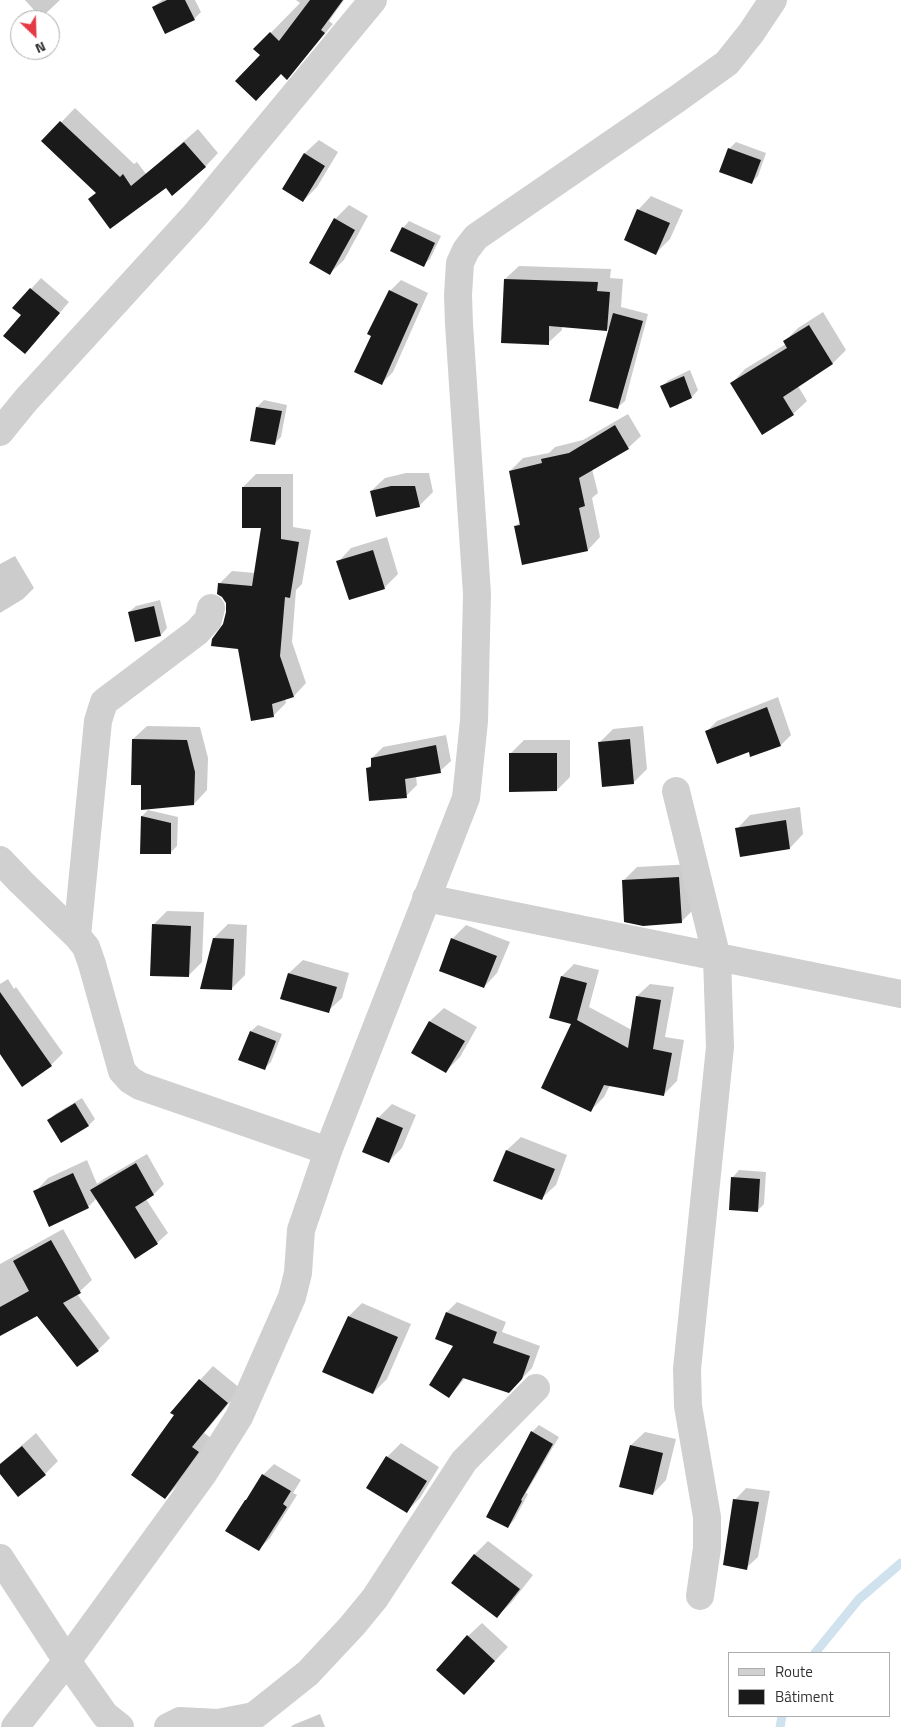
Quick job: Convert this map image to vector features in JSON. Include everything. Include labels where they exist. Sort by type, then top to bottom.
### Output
[{"type":"street","points":[[0,432],[26,400],[195,215],[373,0]]},
{"type":"street","points":[[15,1727],[67,1661],[203,1474],[239,1416],[292,1297],[298,1274],[300,1230],[328,1151],[426,898],[452,838],[466,798],[474,721],[477,594],[459,324],[460,263],[466,250],[476,237],[727,63],[751,33],[773,0]]},
{"type":"street","points":[[77,936],[98,721],[104,702],[197,632],[208,620],[212,608]]},
{"type":"street","points":[[676,791],[717,958],[720,1047],[687,1369],[688,1406],[707,1517],[707,1548],[700,1596]]},
{"type":"street","points":[[0,860],[86,947],[122,1071],[130,1080],[140,1086],[328,1151]]},
{"type":"street","points":[[426,898],[901,994]]},
{"type":"street","points":[[168,1727],[180,1721],[218,1723],[254,1716],[308,1673],[352,1626],[374,1598],[464,1460],[536,1388]]},
{"type":"street","points":[[0,1558],[67,1661],[105,1715],[120,1727]]},
{"type":"building","points":[[167,0],[185,0],[195,20],[165,34],[152,7]]},
{"type":"building","points":[[310,0],[343,0],[321,30],[325,33],[287,80],[281,74],[256,101],[235,81],[260,55],[253,49],[270,32],[279,41]]},
{"type":"building","points":[[60,121],[120,177],[123,174],[131,186],[184,142],[206,167],[172,196],[166,188],[110,229],[88,199],[96,193],[41,141]]},
{"type":"building","points":[[728,148],[761,160],[752,184],[719,172]]},
{"type":"building","points":[[304,153],[325,166],[303,202],[282,189]]},
{"type":"building","points":[[637,209],[670,223],[656,255],[624,240]]},
{"type":"building","points":[[334,218],[355,230],[330,275],[309,263]]},
{"type":"building","points":[[402,227],[435,243],[424,267],[390,251]]},
{"type":"building","points":[[504,279],[598,282],[597,291],[610,292],[607,331],[549,326],[549,345],[501,343]]},
{"type":"building","points":[[30,288],[60,313],[25,354],[3,336],[21,315],[12,308]]},
{"type":"building","points":[[389,290],[418,304],[382,385],[354,372],[371,336],[367,334]]},
{"type":"building","points":[[613,313],[643,321],[618,409],[589,401]]},
{"type":"building","points":[[809,325],[833,364],[783,397],[794,415],[762,435],[730,383],[787,348],[783,341]]},
{"type":"building","points":[[684,376],[692,398],[670,408],[660,386]]},
{"type":"building","points":[[256,407],[282,411],[275,445],[250,441]]},
{"type":"building","points":[[615,425],[629,449],[579,478],[585,506],[579,508],[588,551],[522,565],[514,526],[520,525],[509,471],[542,463],[541,459],[569,453]]},
{"type":"building","points":[[391,486],[415,486],[420,507],[376,517],[370,491]]},
{"type":"building","points":[[242,487],[281,487],[281,539],[299,542],[290,598],[285,597],[280,656],[294,697],[272,704],[274,717],[251,721],[238,649],[211,646],[212,639],[223,624],[226,612],[226,603],[217,594],[218,583],[252,586],[261,528],[242,528]]},
{"type":"building","points":[[373,550],[385,589],[349,600],[336,561]]},
{"type":"building","points":[[154,606],[161,636],[135,642],[128,612]]},
{"type":"building","points":[[767,707],[781,746],[750,757],[749,752],[717,764],[705,731]]},
{"type":"building","points":[[132,739],[187,740],[195,772],[194,805],[141,810],[141,785],[131,785]]},
{"type":"building","points":[[630,739],[634,784],[602,787],[598,742]]},
{"type":"building","points":[[436,745],[441,773],[405,779],[407,798],[369,801],[366,768],[371,767],[371,758]]},
{"type":"building","points":[[509,753],[557,753],[557,791],[509,792]]},
{"type":"building","points":[[141,816],[171,823],[171,854],[140,854]]},
{"type":"building","points":[[786,820],[790,849],[740,857],[735,828]]},
{"type":"building","points":[[679,877],[682,923],[643,926],[624,922],[622,880]]},
{"type":"building","points":[[152,924],[191,926],[189,977],[150,976]]},
{"type":"building","points":[[213,938],[234,939],[232,990],[200,989]]},
{"type":"building","points":[[451,938],[497,956],[484,988],[439,971]]},
{"type":"building","points":[[288,973],[337,987],[329,1013],[280,999]]},
{"type":"building","points":[[561,976],[587,983],[577,1020],[628,1048],[636,996],[661,1000],[653,1049],[672,1053],[664,1096],[604,1085],[591,1112],[541,1088],[571,1024],[549,1018]]},
{"type":"building","points":[[0,992],[52,1066],[22,1087],[0,1054]]},
{"type":"building","points":[[429,1021],[465,1041],[446,1073],[411,1053]]},
{"type":"building","points":[[250,1031],[276,1041],[265,1070],[238,1060]]},
{"type":"building","points":[[75,1103],[89,1126],[61,1143],[47,1120]]},
{"type":"building","points":[[377,1117],[403,1128],[389,1163],[362,1152]]},
{"type":"building","points":[[506,1150],[555,1169],[542,1200],[493,1181]]},
{"type":"building","points":[[136,1163],[154,1195],[135,1207],[158,1244],[135,1259],[90,1190]]},
{"type":"building","points":[[73,1173],[89,1208],[49,1227],[33,1191]]},
{"type":"building","points":[[731,1177],[760,1179],[758,1212],[729,1210]]},
{"type":"building","points":[[51,1240],[81,1293],[63,1303],[99,1351],[77,1367],[37,1316],[0,1336],[0,1307],[29,1291],[13,1261]]},
{"type":"building","points":[[446,1312],[497,1332],[493,1343],[530,1356],[522,1379],[509,1393],[463,1378],[449,1398],[429,1385],[453,1346],[435,1339]]},
{"type":"building","points":[[348,1316],[398,1337],[373,1394],[322,1372]]},
{"type":"building","points":[[199,1379],[228,1403],[192,1447],[199,1452],[165,1499],[131,1475],[174,1415],[170,1413]]},
{"type":"building","points":[[531,1431],[553,1444],[521,1500],[508,1528],[486,1517]]},
{"type":"building","points":[[630,1445],[663,1453],[653,1495],[619,1487]]},
{"type":"building","points":[[22,1446],[46,1475],[18,1497],[0,1474],[0,1464]]},
{"type":"building","points":[[386,1456],[427,1481],[407,1513],[366,1488]]},
{"type":"building","points":[[262,1474],[291,1491],[283,1504],[287,1507],[259,1551],[225,1531]]},
{"type":"building","points":[[733,1499],[759,1502],[747,1570],[723,1565]]},
{"type":"building","points":[[474,1554],[520,1589],[497,1618],[451,1583]]},
{"type":"building","points":[[467,1635],[495,1661],[464,1695],[436,1670]]},
{"type":"waterway","points":[[816,1652],[859,1599],[901,1563]]},
{"type":"waterway","points":[[780,1727],[782,1717]]}]
